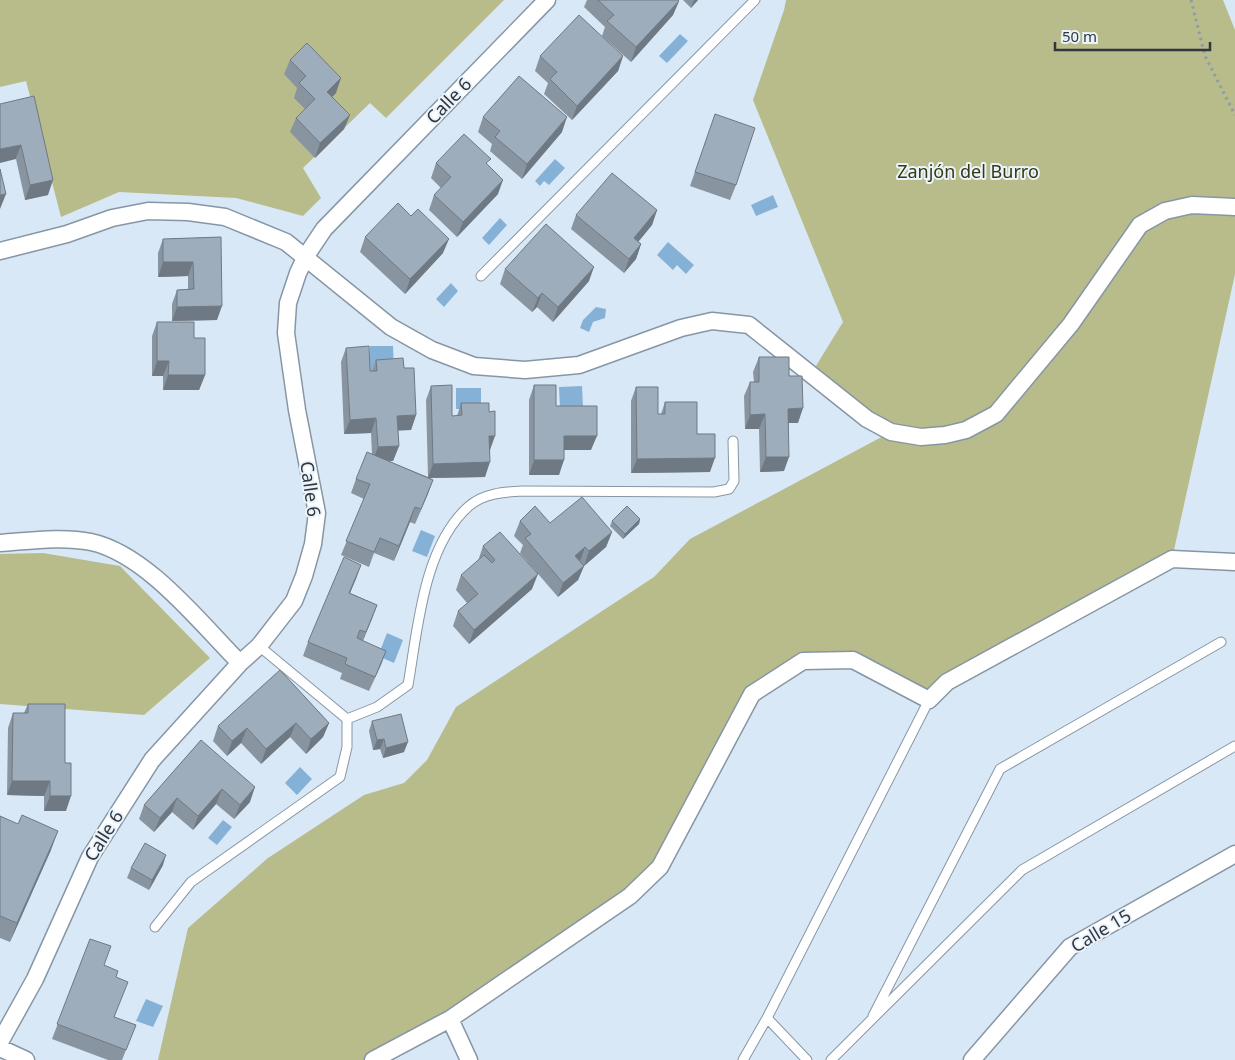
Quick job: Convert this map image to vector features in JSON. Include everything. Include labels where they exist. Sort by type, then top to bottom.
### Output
[{"type":"street","name":"Calle 6","points":[[0,1042],[35,979],[90,857],[152,760],[240,663],[259,646],[294,601],[304,576],[314,536],[316,513],[295,401],[286,333],[288,303],[306,256],[324,229],[547,0]]},
{"type":"street","points":[[0,250],[148,211],[188,212],[225,217],[286,242],[306,256],[391,327],[432,350],[474,366],[525,370],[579,365],[681,328],[712,321],[749,325],[867,419],[891,432],[920,437],[945,436],[966,430],[996,414],[1071,324],[1140,225],[1166,210],[1192,205],[1235,207]]},
{"type":"street","points":[[0,542],[63,540],[92,542],[116,551],[136,562],[153,576],[240,663]]},
{"type":"street","points":[[373,1060],[450,1019],[630,896],[660,867],[752,694],[803,661],[853,660],[930,700],[947,682],[1172,558],[1235,562]]},
{"type":"street","name":"Calle 15","points":[[972,1060],[1070,947],[1235,854]]},
{"type":"street","points":[[450,1019],[468,1060]]},
{"type":"street","points":[[0,1048],[26,1060]]},
{"type":"lane","points":[[481,276],[754,0]]},
{"type":"lane","points":[[347,719],[377,707],[408,685],[426,583],[444,538],[469,506],[494,493],[523,491],[714,492],[729,489],[734,481],[733,441]]},
{"type":"lane","points":[[873,1016],[1000,769],[1221,642]]},
{"type":"lane","points":[[259,646],[347,719]]},
{"type":"lane","points":[[743,1060],[930,700]]},
{"type":"lane","points":[[155,927],[191,882],[340,776],[346,747],[347,719]]},
{"type":"lane","points":[[831,1060],[873,1016],[1022,870],[1235,746]]},
{"type":"lane","points":[[766,1018],[807,1060]]},
{"type":"path","points":[[1191,0],[1205,56],[1235,115]]},
{"type":"green space","points":[[0,0],[504,0],[386,118],[370,103],[303,168],[321,198],[303,216],[236,198],[119,192],[61,217],[26,81],[0,87]]},
{"type":"green space","name":"Zanjón del Burro","points":[[786,0],[1223,0],[1235,30],[1235,274],[1172,559],[929,700],[853,660],[803,661],[752,694],[660,867],[630,896],[373,1060],[158,1060],[188,928],[268,858],[364,795],[404,783],[427,760],[456,707],[654,577],[690,539],[891,432],[811,374],[843,322],[753,100]]},
{"type":"green space","points":[[43,553],[120,566],[210,658],[144,715],[0,704],[0,554]]},
{"type":"water","points":[[680,34],[688,41],[667,63],[659,56]]},
{"type":"water","points":[[555,159],[565,168],[549,185],[544,181],[540,186],[535,181]]},
{"type":"water","points":[[773,195],[778,207],[756,216],[751,205]]},
{"type":"water","points":[[500,218],[507,225],[489,245],[482,238]]},
{"type":"water","points":[[668,242],[694,265],[686,274],[677,265],[673,270],[657,255]]},
{"type":"water","points":[[451,283],[458,291],[444,307],[436,299]]},
{"type":"water","points":[[596,307],[606,309],[605,318],[593,322],[589,332],[580,328],[583,320]]},
{"type":"water","points":[[370,346],[393,346],[394,370],[370,371]]},
{"type":"water","points":[[582,386],[583,407],[560,408],[559,387]]},
{"type":"water","points":[[456,388],[481,388],[481,409],[456,409]]},
{"type":"water","points":[[421,530],[435,536],[427,557],[412,551]]},
{"type":"water","points":[[387,633],[403,640],[394,663],[378,656]]},
{"type":"water","points":[[300,767],[312,779],[297,795],[285,783]]},
{"type":"water","points":[[223,820],[232,827],[217,845],[208,838]]},
{"type":"water","points":[[146,999],[163,1006],[153,1027],[136,1021]]},
{"type":"building","points":[[598,0],[679,1],[636,47],[607,21],[614,15]]},
{"type":"building","points":[[579,15],[623,56],[577,106],[550,79],[557,72],[540,56]]},
{"type":"building","points":[[307,43],[341,78],[327,92],[350,115],[320,143],[296,118],[315,99],[299,83],[306,76],[290,60]]},
{"type":"building","points":[[519,76],[567,117],[527,164],[495,137],[500,131],[483,117]]},
{"type":"building","points":[[34,96],[53,180],[30,185],[21,145],[0,149],[0,104]]},
{"type":"building","points":[[715,114],[755,128],[736,185],[695,172]]},
{"type":"building","points":[[464,134],[491,159],[486,163],[503,180],[463,222],[434,195],[451,177],[436,163]]},
{"type":"building","points":[[0,169],[6,194],[0,195]]},
{"type":"building","points":[[612,173],[657,210],[634,238],[641,244],[629,259],[576,215]]},
{"type":"building","points":[[398,203],[411,216],[418,209],[449,239],[410,279],[365,237]]},
{"type":"building","points":[[546,224],[594,267],[558,307],[542,293],[538,298],[505,269]]},
{"type":"building","points":[[221,237],[222,306],[177,307],[177,290],[194,289],[193,262],[163,262],[163,239]]},
{"type":"building","points":[[157,322],[194,322],[194,338],[205,338],[205,375],[168,375],[169,361],[157,361]]},
{"type":"building","points":[[369,346],[370,371],[377,371],[376,360],[403,358],[404,368],[414,368],[416,415],[397,416],[399,446],[378,447],[376,418],[350,420],[346,348]]},
{"type":"building","points":[[759,357],[789,357],[789,376],[802,376],[803,408],[788,409],[789,457],[766,457],[765,414],[750,415],[750,382],[759,382]]},
{"type":"building","points":[[452,385],[452,416],[462,415],[461,403],[489,403],[489,412],[495,411],[495,436],[489,436],[490,462],[433,464],[431,386]]},
{"type":"building","points":[[534,385],[556,385],[556,406],[597,406],[597,436],[564,436],[564,460],[534,460]]},
{"type":"building","points":[[636,387],[658,387],[658,414],[665,414],[665,402],[697,402],[697,434],[715,434],[715,458],[637,459]]},
{"type":"building","points":[[367,452],[433,480],[421,509],[415,507],[399,546],[380,538],[374,552],[346,541],[370,484],[356,479]]},
{"type":"building","points":[[582,497],[612,532],[589,551],[585,547],[575,556],[584,566],[563,583],[525,538],[531,534],[520,521],[535,506],[550,523]]},
{"type":"building","points":[[627,506],[640,519],[625,534],[612,521]]},
{"type":"building","points":[[500,532],[538,574],[474,630],[458,611],[478,594],[461,575],[484,555],[492,563],[495,560],[483,546]]},
{"type":"building","points":[[344,557],[361,565],[349,593],[377,605],[366,632],[360,630],[357,638],[386,651],[375,677],[345,664],[347,658],[308,642]]},
{"type":"building","points":[[280,670],[329,723],[311,739],[296,723],[266,749],[247,728],[232,741],[218,726]]},
{"type":"building","points":[[28,704],[65,704],[65,763],[71,763],[71,796],[50,796],[50,781],[12,781],[13,713],[28,713]]},
{"type":"building","points":[[401,714],[408,742],[386,748],[384,739],[377,740],[372,721]]},
{"type":"building","points":[[201,740],[255,787],[240,805],[222,789],[198,816],[177,798],[160,818],[144,805]]},
{"type":"building","points":[[22,815],[58,831],[17,923],[0,916],[0,816],[18,824]]},
{"type":"building","points":[[145,843],[166,855],[152,880],[131,868]]},
{"type":"building","points":[[90,939],[111,946],[104,965],[118,971],[116,977],[128,982],[114,1017],[136,1025],[126,1050],[57,1024]]}]
